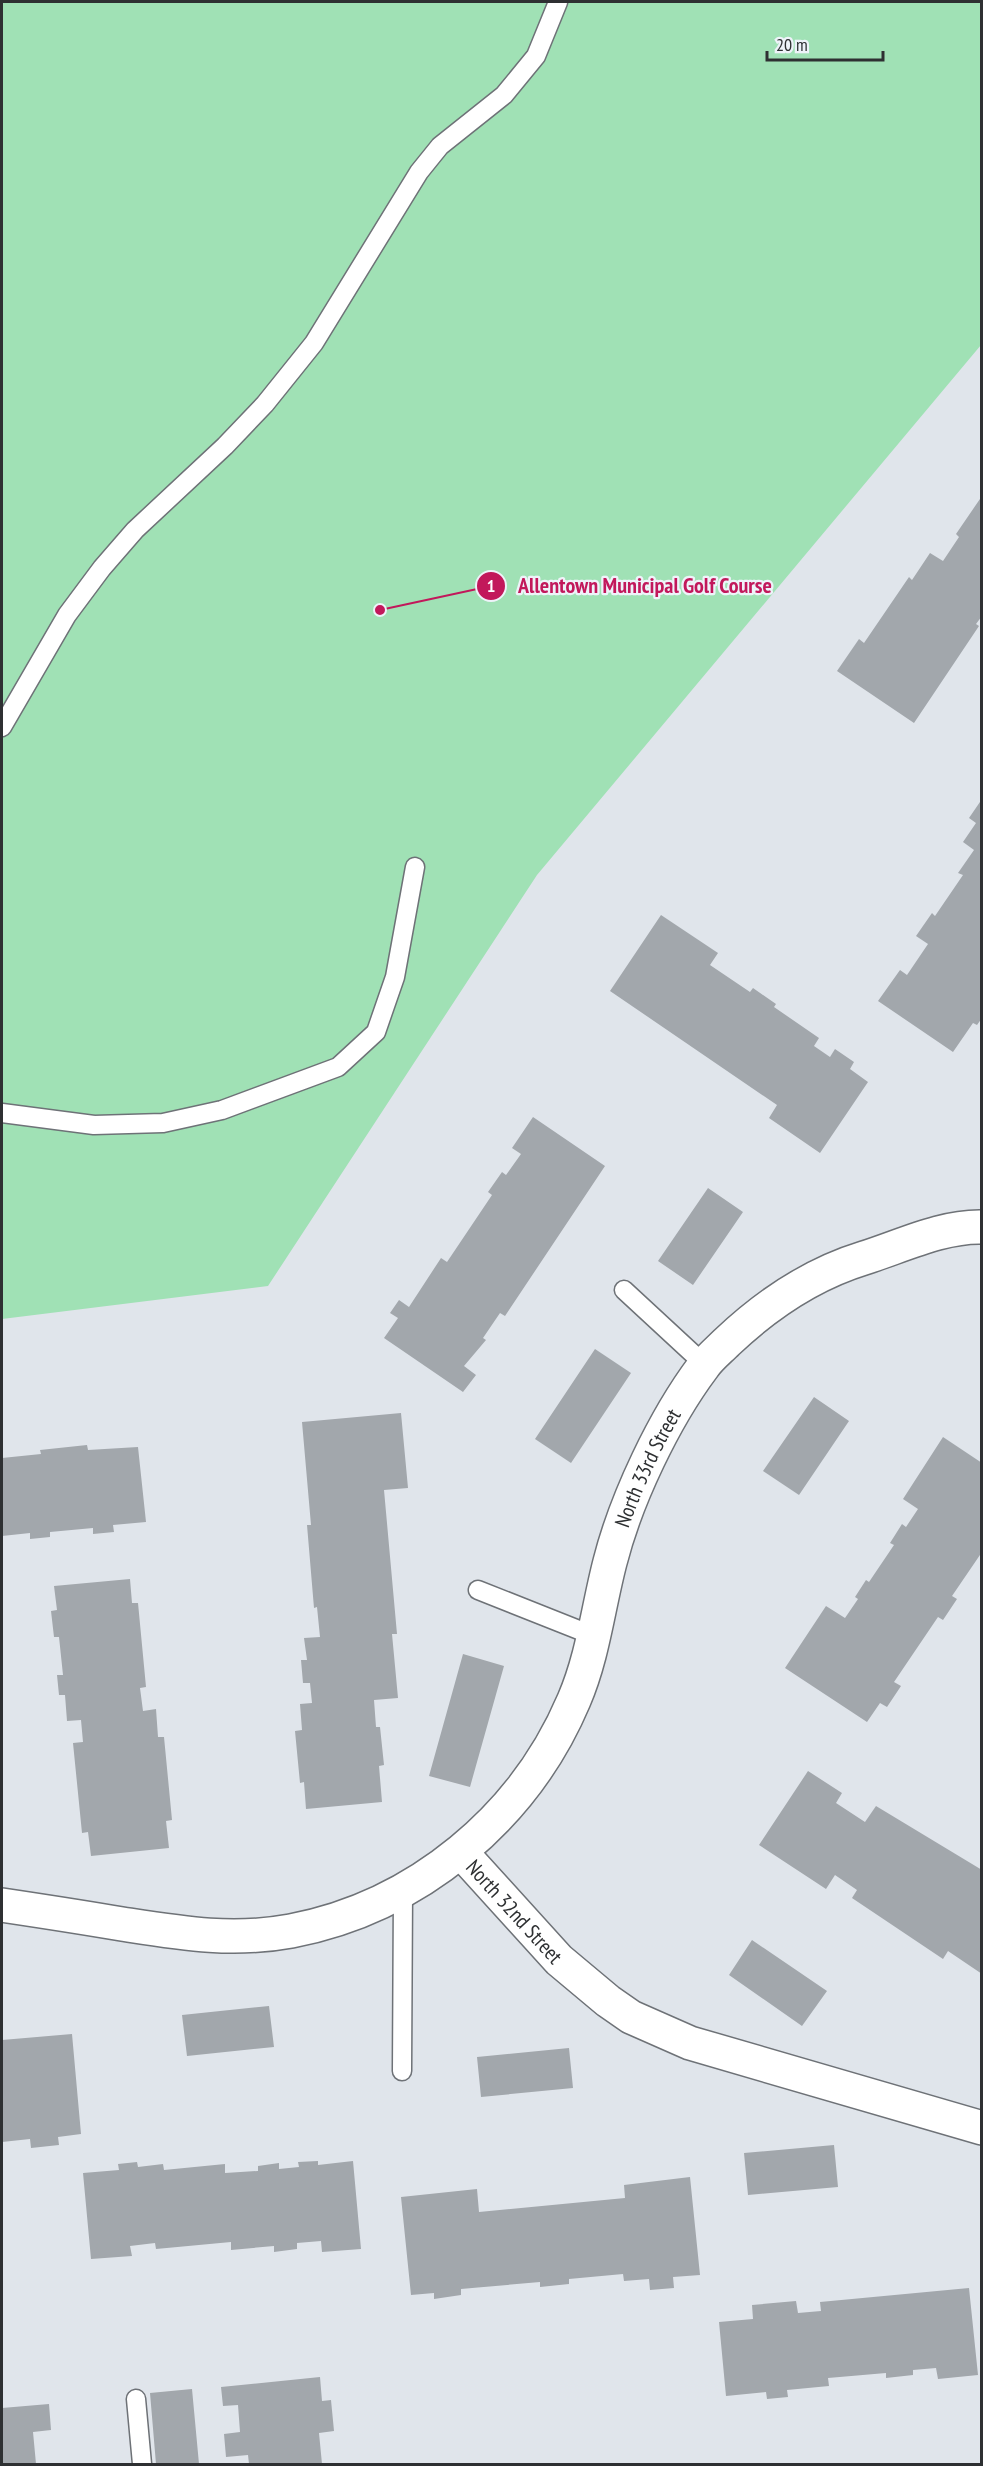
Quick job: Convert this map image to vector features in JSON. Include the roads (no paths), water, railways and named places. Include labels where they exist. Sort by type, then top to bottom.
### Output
[{"type":"street","name":"North 33rd Street","points":[[461,1852],[506,1810],[545,1757],[575,1699],[594,1636],[610,1559],[640,1478],[669,1419],[704,1364],[744,1326],[780,1299],[838,1266],[960,1227],[981,1227]]},
{"type":"street","name":"North 32nd Street","points":[[2,1905],[200,1936],[240,1937],[302,1928],[355,1913],[403,1891],[461,1852],[559,1960],[631,2017],[690,2043],[981,2128]]},
{"type":"lane","points":[[2,727],[66,615],[102,568],[135,530],[225,446],[266,404],[314,343],[418,172],[447,140],[504,94],[536,56],[558,2]]},
{"type":"lane","points":[[2,1113],[94,1125],[163,1123],[222,1110],[338,1067],[376,1032],[395,977],[415,867]]},
{"type":"lane","points":[[624,1290],[704,1364]]},
{"type":"lane","points":[[478,1590],[594,1636]]},
{"type":"lane","points":[[402,2071],[403,1891]]},
{"type":"lane","points":[[136,2399],[142,2464]]},
{"type":"place","name":"Allentown Municipal Golf Course","points":[[380,610]]}]
